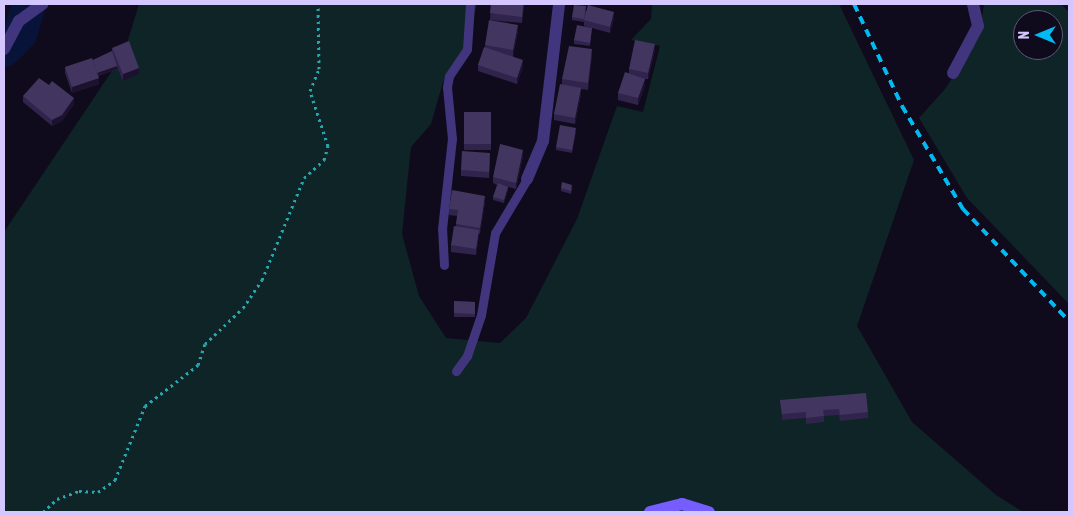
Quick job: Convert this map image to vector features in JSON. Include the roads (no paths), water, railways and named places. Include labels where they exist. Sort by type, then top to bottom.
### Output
[{"type":"street","points":[[4,49],[20,21],[42,4]]},
{"type":"street","points":[[527,179],[543,141],[559,4]]},
{"type":"street","points":[[953,73],[978,26],[973,4]]},
{"type":"street","points":[[650,512],[682,504],[709,512]]},
{"type":"lane","points":[[444,265],[442,229],[452,139],[447,87],[449,76],[467,49],[470,4]]},
{"type":"lane","points":[[456,371],[467,356],[481,315],[495,233],[527,179]]},
{"type":"waterway","points":[[4,50],[20,34],[29,4]]},
{"type":"railway","points":[[854,4],[902,106],[963,209],[1069,321]]}]
